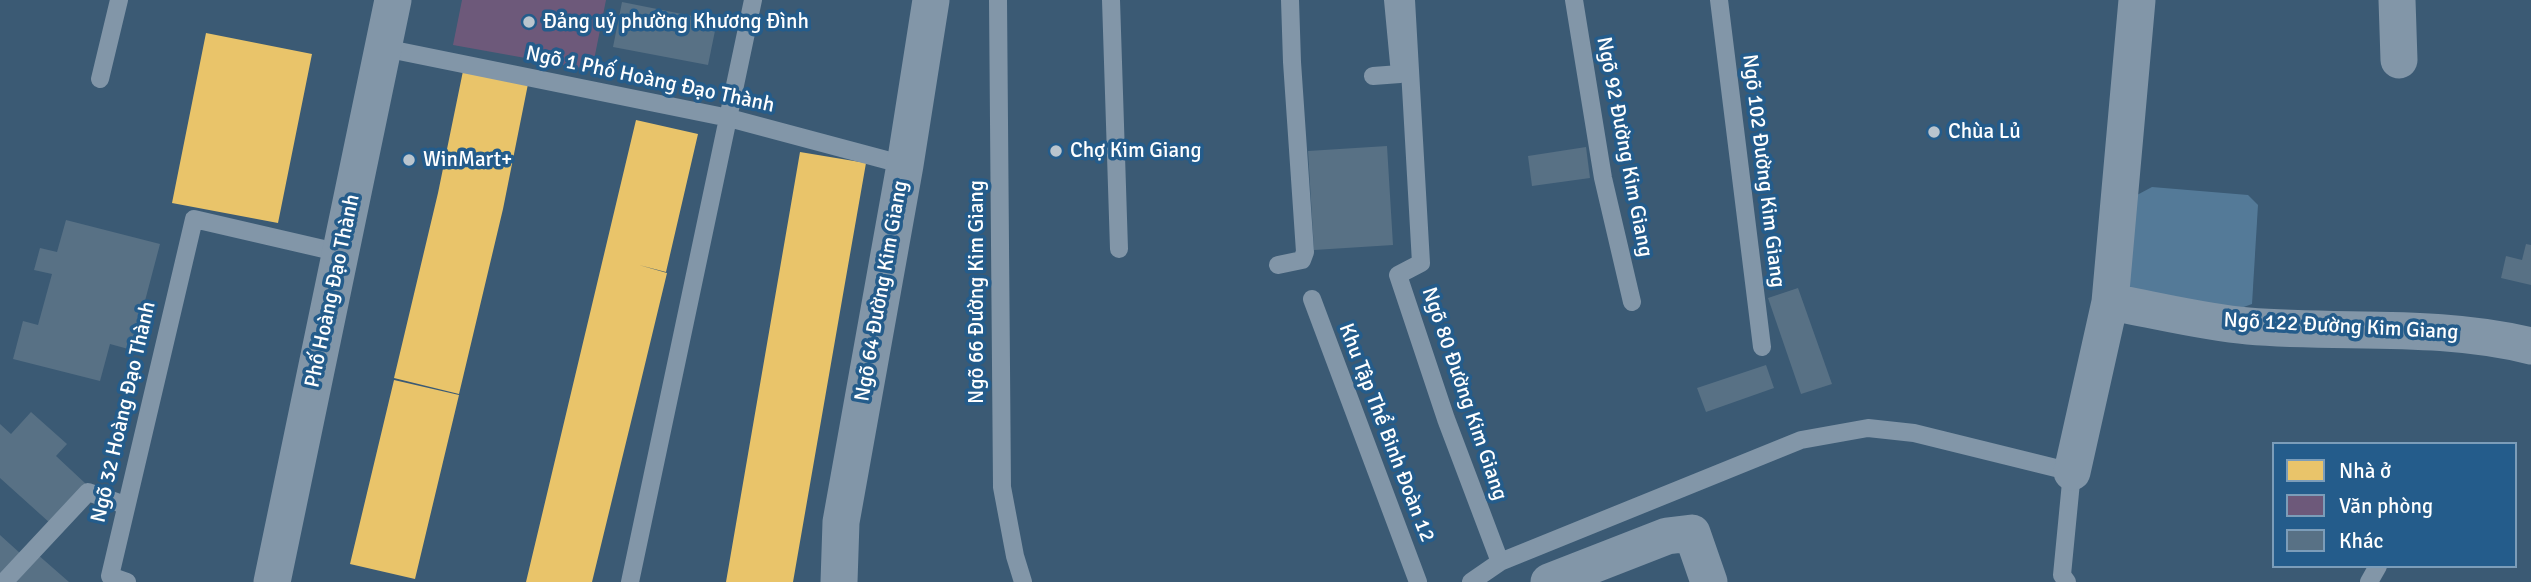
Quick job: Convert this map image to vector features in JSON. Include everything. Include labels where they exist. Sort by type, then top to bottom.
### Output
[{"type":"street","name":"Phố Hoàng Đạo Thành","points":[[272,582],[393,0]]},
{"type":"street","name":"Ngõ 64 Đường Kim Giang","points":[[839,582],[841,522],[905,165],[931,0]]},
{"type":"street","points":[[2072,472],[2110,302],[2137,0]]},
{"type":"street","points":[[2397,0],[2399,60]]},
{"type":"street","name":"Ngõ 122 Đường Kim Giang","points":[[2110,302],[2246,326],[2432,331],[2497,338],[2531,346]]},
{"type":"street","points":[[1549,582],[1667,536],[1685,533],[1692,533],[1709,582]]},
{"type":"lane","points":[[100,79],[119,0]]},
{"type":"lane","points":[[630,582],[753,0]]},
{"type":"lane","name":"Ngõ 66 Đường Kim Giang","points":[[998,0],[1002,487],[1023,582]]},
{"type":"lane","points":[[1111,0],[1119,249]]},
{"type":"lane","points":[[1278,265],[1302,260],[1304,252],[1290,0]]},
{"type":"lane","points":[[1373,76],[1400,74],[1393,0]]},
{"type":"lane","name":"Ngõ 80 Đường Kim Giang","points":[[1406,0],[1421,263],[1398,275],[1446,419],[1500,562]]},
{"type":"lane","name":"Ngõ 92 Đường Kim Giang","points":[[1574,0],[1603,178],[1632,302]]},
{"type":"lane","name":"Ngõ 102 Đường Kim Giang","points":[[1719,0],[1762,347]]},
{"type":"lane","name":"Ngõ 1 Phố Hoàng Đạo Thành","points":[[384,48],[729,118],[905,165]]},
{"type":"lane","name":"Ngõ 32 Hoàng Đạo Thành","points":[[126,582],[110,576],[194,219],[341,253]]},
{"type":"lane","name":"Khu Tập Thể Binh Đoàn 12","points":[[1312,299],[1418,582]]},
{"type":"lane","points":[[1471,582],[1500,562],[1801,440],[1868,428],[1914,433],[2072,472],[2062,575],[2067,582]]},
{"type":"lane","points":[[4,582],[88,492],[125,505]]},
{"type":"water","points":[[2152,187],[2248,195],[2258,205],[2252,304],[2241,308],[2133,294],[2125,281],[2137,195]]},
{"type":"building: Nhà ở","points":[[206,33],[312,54],[278,223],[172,203]]},
{"type":"building: Nhà ở","points":[[463,71],[528,84],[503,209],[459,394],[394,378],[438,193]]},
{"type":"building: Nhà ở","points":[[636,120],[698,134],[666,272],[639,265],[667,273],[592,582],[526,582]]},
{"type":"building: Nhà ở","points":[[800,152],[866,163],[793,582],[726,582]]},
{"type":"building: Nhà ở","points":[[394,380],[459,395],[415,579],[350,564]]},
{"type":"building: Văn phòng","name":"Đảng uỷ phường Khương Đình","points":[[462,0],[606,0],[592,70],[453,45]]},
{"type":"building: Khác","points":[[622,2],[717,21],[708,65],[613,47]]},
{"type":"building: Khác","points":[[1387,146],[1393,245],[1314,250],[1308,151]]},
{"type":"building: Khác","points":[[1586,147],[1590,178],[1532,186],[1528,156]]},
{"type":"building: Khác","points":[[66,220],[160,244],[132,350],[110,344],[100,381],[13,359],[23,321],[38,325],[52,274],[34,270],[40,248],[57,252]]},
{"type":"building: Khác","points":[[2526,244],[2531,245],[2531,285],[2501,278],[2506,256],[2522,260]]},
{"type":"building: Khác","points":[[1798,288],[1832,384],[1801,394],[1768,298]]},
{"type":"building: Khác","points":[[1766,365],[1774,388],[1706,412],[1697,388]]},
{"type":"building: Khác","points":[[31,412],[67,444],[56,456],[86,484],[50,523],[0,478],[0,424],[11,434]]},
{"type":"building: Khác","points":[[0,535],[21,554],[0,578]]},
{"type":"building: Khác","points":[[37,554],[69,582],[12,582]]},
{"type":"place","name":"Đảng uỷ phường Khương Đình","points":[[529,22]]},
{"type":"place","name":"Chùa Lủ","points":[[1934,132]]},
{"type":"place","name":"Chợ Kim Giang","points":[[1056,151]]},
{"type":"place","name":"WinMart+","points":[[409,160]]}]
